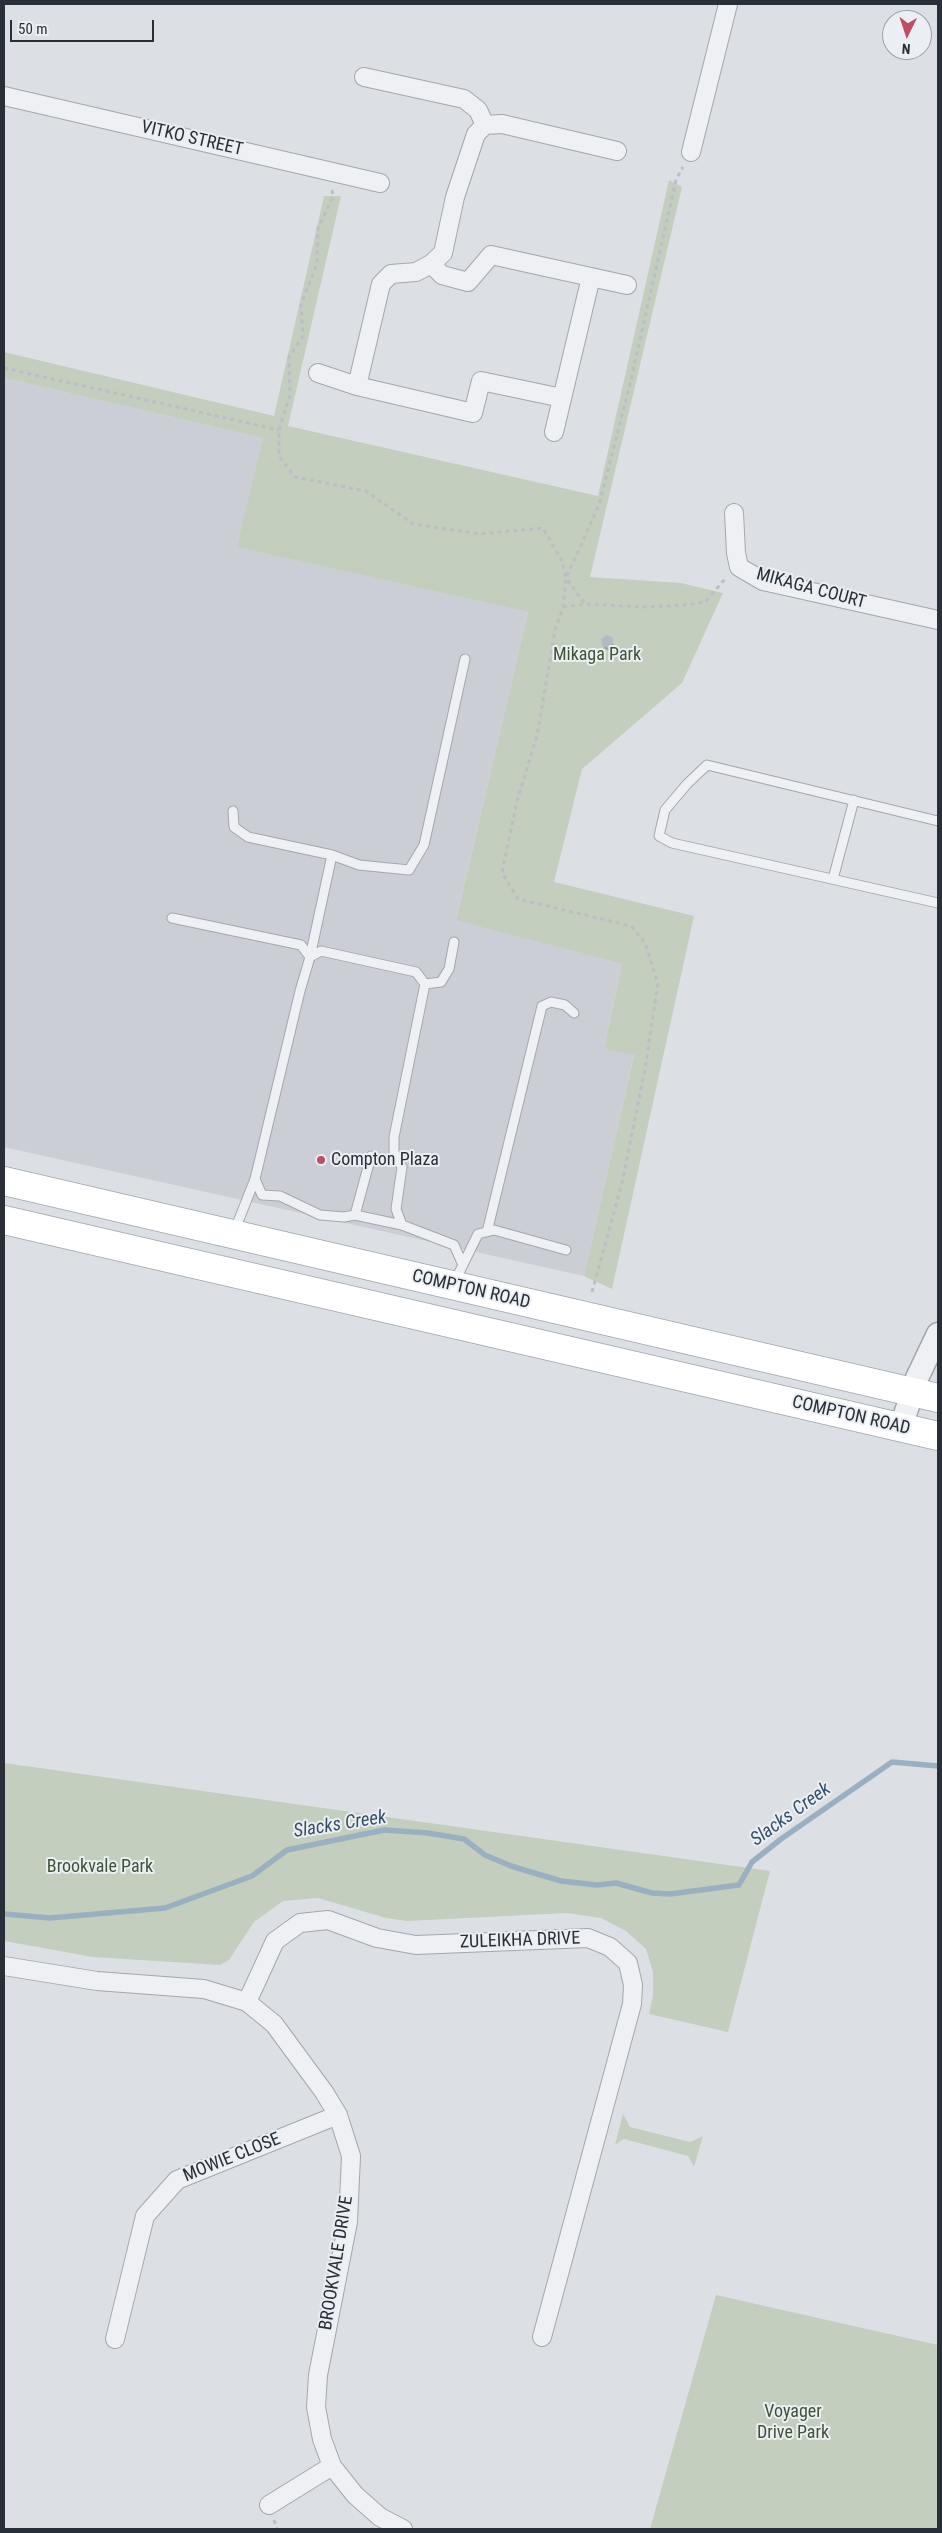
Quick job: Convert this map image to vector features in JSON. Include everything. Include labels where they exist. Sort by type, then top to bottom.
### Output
[{"type":"main road","name":"COMPTON ROAD","points":[[4,1181],[233,1234],[458,1274],[938,1398]]},
{"type":"main road","name":"COMPTON ROAD","points":[[4,1220],[938,1436]]},
{"type":"street","points":[[691,152],[728,4]]},
{"type":"street","points":[[364,77],[464,99],[478,110],[485,125]]},
{"type":"street","name":"VITKO STREET","points":[[4,96],[380,183]]},
{"type":"street","points":[[357,386],[381,284],[391,274],[416,272],[431,264],[442,253],[455,197],[476,134],[485,125],[502,124],[617,151]]},
{"type":"street","points":[[431,264],[442,275],[468,282],[491,255],[627,285]]},
{"type":"street","points":[[554,432],[591,277]]},
{"type":"street","points":[[318,373],[357,386],[473,413],[481,381],[562,398]]},
{"type":"street","name":"MIKAGA COURT","points":[[734,514],[738,567],[763,580],[938,620]]},
{"type":"street","points":[[901,1427],[912,1392],[938,1334]]},
{"type":"street","name":"ZULEIKHA DRIVE","points":[[247,2002],[275,1941],[300,1923],[328,1920],[377,1938],[416,1945],[588,1938],[610,1947],[628,1963],[633,1985],[632,2004],[542,2337]]},
{"type":"street","name":"BROOKVALE DRIVE","points":[[4,1966],[98,1981],[204,1989],[247,2002],[274,2024],[324,2092],[338,2115],[351,2156],[348,2222],[318,2376],[316,2407],[322,2439],[332,2466],[355,2495],[380,2517],[403,2529]]},
{"type":"street","name":"MOWIE CLOSE","points":[[115,2339],[145,2216],[177,2180],[338,2115]]},
{"type":"street","points":[[268,2505],[332,2466]]},
{"type":"lane","points":[[233,811],[234,826],[248,837],[332,855],[359,865],[409,870],[424,845],[465,659]]},
{"type":"lane","points":[[938,821],[707,765],[687,784],[665,810],[659,836],[672,843],[938,902]]},
{"type":"lane","points":[[833,879],[854,800]]},
{"type":"lane","points":[[233,1234],[255,1179],[300,991],[310,957],[332,855]]},
{"type":"lane","points":[[172,918],[301,945],[310,957]]},
{"type":"lane","points":[[425,984],[441,982],[449,969],[454,942]]},
{"type":"lane","points":[[310,957],[321,951],[416,972],[425,984],[394,1137],[394,1153],[402,1167],[396,1209],[402,1225]]},
{"type":"lane","points":[[487,1232],[542,1006],[551,1002],[565,1005],[574,1013]]},
{"type":"lane","points":[[354,1215],[371,1156]]},
{"type":"lane","points":[[255,1179],[262,1195],[280,1196],[320,1215],[344,1217],[354,1215],[402,1225],[454,1244],[458,1274]]},
{"type":"lane","points":[[458,1274],[478,1234],[494,1230],[566,1250]]},
{"type":"path","points":[[592,1292],[622,1183],[645,1069],[658,983],[645,943],[631,926],[518,899],[502,873],[517,801],[537,736],[556,630],[563,607],[566,578],[599,505],[630,388],[676,180],[691,152]]},
{"type":"path","points":[[331,172],[332,197],[318,228],[317,264],[301,304],[303,336],[289,357],[290,395],[279,430],[280,456],[295,477],[366,491],[413,524],[480,534],[543,528],[562,561],[566,578],[585,604]]},
{"type":"path","points":[[4,368],[279,430]]},
{"type":"path","points":[[563,607],[585,604],[646,607],[705,602],[721,581],[738,567]]},
{"type":"shaded area","points":[[4,378],[263,438],[238,547],[528,612],[456,919],[622,964],[604,1047],[634,1054],[584,1276],[4,1147]]},
{"type":"green space","name":"Mikaga Park","points":[[669,180],[682,187],[590,577],[681,583],[723,593],[682,683],[582,769],[554,882],[694,916],[612,1289],[584,1276],[634,1055],[604,1048],[622,964],[456,920],[528,612],[237,547],[263,438],[4,378],[4,352],[274,416],[324,196],[341,196],[288,426],[598,496]]},
{"type":"green space","name":"Brookvale Park","points":[[4,1763],[770,1871],[728,2032],[649,2014],[653,1996],[653,1972],[646,1949],[626,1931],[601,1918],[567,1913],[407,1921],[386,1918],[318,1898],[283,1901],[254,1922],[229,1960],[220,1965],[93,1957],[4,1941]]},
{"type":"green space","points":[[623,2114],[630,2127],[690,2142],[703,2136],[694,2167],[688,2156],[624,2139],[615,2145]]},
{"type":"green space","name":"Voyager Drive Park","points":[[716,2295],[938,2345],[938,2529],[650,2529]]},
{"type":"building","points":[[607,635],[613,638],[613,643],[609,648],[602,646],[601,639]]},
{"type":"waterway","name":"Slacks Creek","points":[[4,1914],[50,1918],[165,1908],[252,1876],[287,1850],[384,1830],[428,1833],[464,1839],[485,1855],[511,1866],[561,1881],[597,1885],[616,1883],[652,1893],[670,1894],[739,1885],[752,1862],[781,1839],[892,1762],[938,1766]]},
{"type":"place","name":"Compton Plaza","points":[[321,1160]]}]
